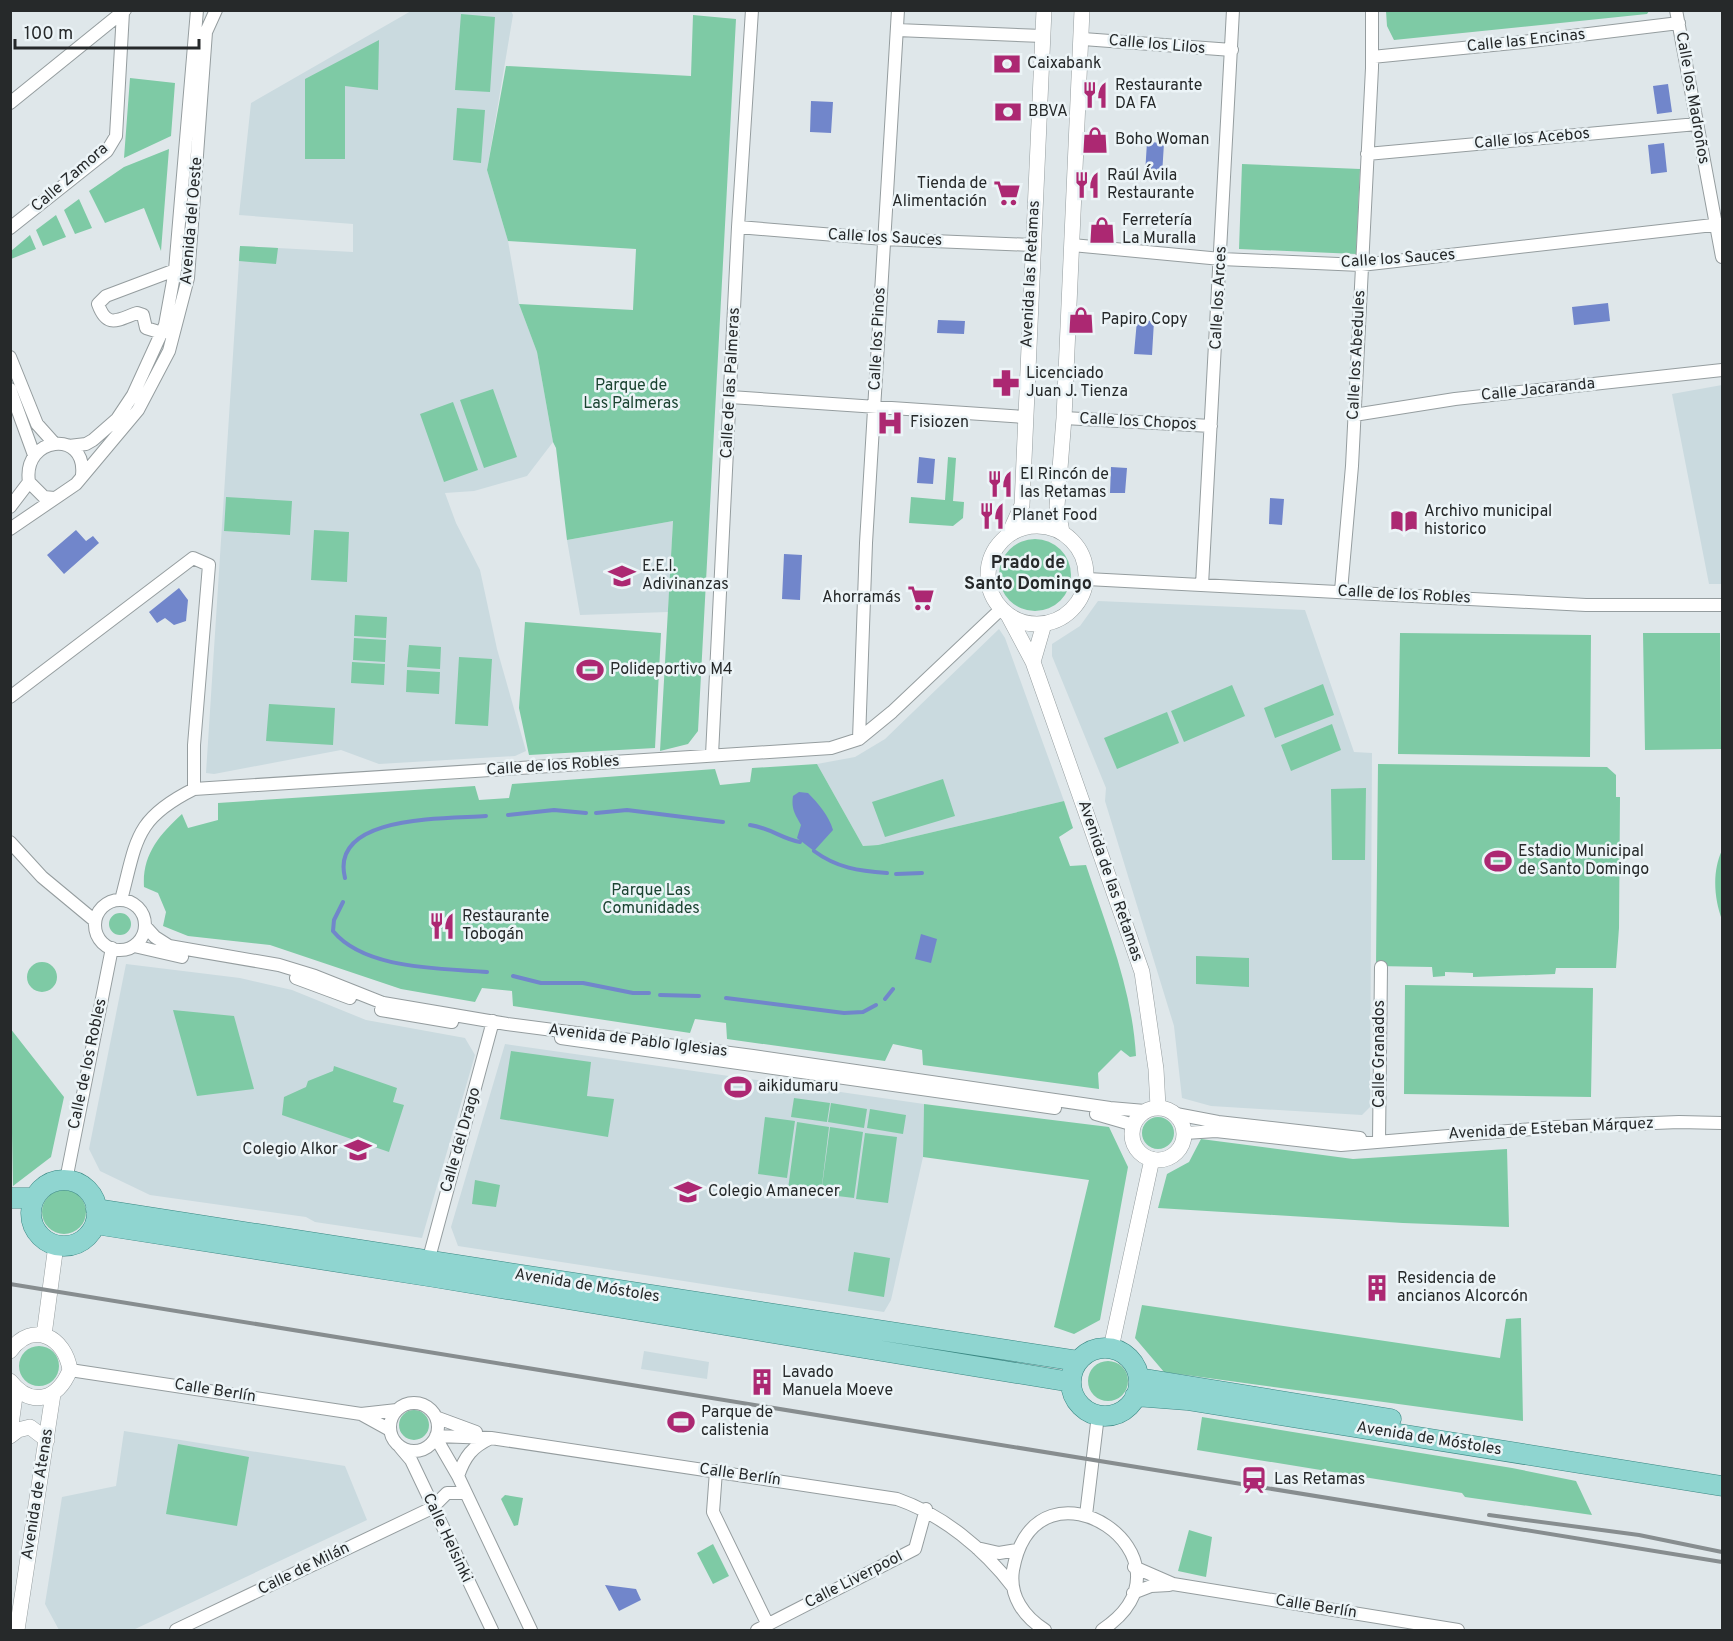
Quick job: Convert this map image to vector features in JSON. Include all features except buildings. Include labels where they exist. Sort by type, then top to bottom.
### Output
[{"type":"main road","points":[[66,1180],[86,1189],[95,1216],[83,1239],[66,1246],[56,1245],[39,1235],[32,1208],[47,1184],[66,1180]]},
{"type":"main road","points":[[10,1198],[32,1208]]},
{"type":"main road","points":[[10,1211],[32,1208]]},
{"type":"main road","name":"Avenida de Móstoles","points":[[95,1216],[429,1258],[773,1315],[1078,1361]]},
{"type":"main road","name":"Avenida de Móstoles","points":[[95,1216],[467,1282],[1071,1382]]},
{"type":"main road","points":[[1111,1348],[1130,1359],[1137,1387],[1120,1412],[1098,1415],[1082,1406],[1072,1391],[1071,1382],[1078,1361],[1093,1350],[1111,1348]]},
{"type":"main road","name":"Avenida de Móstoles","points":[[1137,1387],[1722,1472]]},
{"type":"main road","name":"Avenida de Móstoles","points":[[1137,1387],[1187,1400],[1722,1486]]},
{"type":"street","name":"Avenida del Oeste","points":[[69,446],[86,444],[117,419],[133,395],[162,333],[175,270],[197,10]]},
{"type":"street","name":"Avenida del Oeste","points":[[82,475],[138,410],[156,378],[176,330],[188,278],[206,32],[216,10]]},
{"type":"street","name":"Calle de las Palmeras","points":[[712,755],[738,228],[752,10]]},
{"type":"street","name":"Calle los Pinos","points":[[859,739],[866,543],[898,10]]},
{"type":"street","name":"Avenida las Retamas","points":[[1009,534],[1022,505],[1024,417],[1044,10]]},
{"type":"street","points":[[1062,532],[1035,526],[1009,534],[994,552],[988,568],[990,589],[1004,612],[1032,624],[1044,624],[1060,619],[1074,609],[1083,595],[1087,579],[1081,552],[1062,532],[1057,506],[1064,418],[1083,39],[1082,10]]},
{"type":"street","name":"Calle los Arces","points":[[1202,585],[1233,10]]},
{"type":"street","name":"Calle los Abedules","points":[[1341,591],[1354,415],[1372,57],[1372,10]]},
{"type":"street","name":"Calle los Madroños","points":[[1676,10],[1719,226],[1722,257]]},
{"type":"street","points":[[10,103],[124,11]]},
{"type":"street","name":"Calle Zamora","points":[[10,228],[107,151],[116,136],[124,11]]},
{"type":"street","name":"Calle las Encinas","points":[[1372,57],[1679,23]]},
{"type":"street","points":[[897,30],[1043,36]]},
{"type":"street","name":"Calle los Lilos","points":[[1083,39],[1232,50]]},
{"type":"street","name":"Calle los Acebos","points":[[1367,154],[1697,124]]},
{"type":"street","name":"Calle los Sauces","points":[[1072,245],[1221,259],[1361,265],[1719,226]]},
{"type":"street","name":"Calle los Sauces","points":[[738,228],[884,239],[1032,245]]},
{"type":"street","name":"Avenida del Oeste","points":[[162,333],[146,328],[143,315],[137,313],[117,320],[108,320],[103,317],[98,304],[106,296],[175,270]]},
{"type":"street","points":[[10,357],[37,424],[54,443]]},
{"type":"street","name":"Calle Jacaranda","points":[[1354,415],[1455,399],[1722,370]]},
{"type":"street","points":[[10,389],[34,455]]},
{"type":"street","points":[[730,397],[1024,417]]},
{"type":"street","name":"Calle los Chopos","points":[[1064,418],[1211,426]]},
{"type":"street","points":[[10,529],[54,498],[65,493],[82,475],[82,460],[69,446],[54,443],[34,455],[28,473],[29,482],[44,497],[54,498]]},
{"type":"street","points":[[10,507],[29,482]]},
{"type":"street","points":[[10,697],[193,558],[209,565],[194,745],[194,789]]},
{"type":"street","name":"Calle de los Robles","points":[[1087,579],[1587,605],[1722,605]]},
{"type":"street","name":"Calle de los Robles","points":[[121,900],[140,831],[166,802],[194,789],[831,748],[859,739],[1004,612]]},
{"type":"street","name":"Avenida de las Retamas","points":[[1004,612],[1033,662],[1142,972],[1156,1069],[1151,1109]]},
{"type":"street","points":[[1033,662],[1044,624]]},
{"type":"street","points":[[10,842],[42,877],[95,921],[99,938],[112,948],[120,950],[134,946],[144,933],[145,926],[140,910],[128,901],[107,903],[95,921]]},
{"type":"street","name":"Avenida de Pablo Iglesias","points":[[145,926],[155,937],[169,946],[279,965],[315,975],[383,1002],[624,1048],[1108,1116],[1134,1125]]},
{"type":"street","name":"Avenida de Pablo Iglesias","points":[[134,946],[149,947],[166,954],[277,972],[381,1010],[753,1056],[1110,1108],[1151,1109]]},
{"type":"street","name":"Calle de los Robles","points":[[66,1180],[112,948]]},
{"type":"street","name":"Calle Granados","points":[[1379,1141],[1381,967]]},
{"type":"street","name":"Calle del Drago","points":[[429,1258],[493,1024]]},
{"type":"street","points":[[1151,1109],[1176,1114],[1185,1133],[1184,1141],[1175,1154],[1160,1160],[1152,1159],[1138,1150],[1132,1133],[1134,1125],[1151,1109]]},
{"type":"street","name":"Avenida de Esteban Márquez","points":[[1176,1114],[1218,1122],[1379,1141]]},
{"type":"street","name":"Avenida de Esteban Márquez","points":[[1185,1133],[1216,1131],[1341,1145],[1568,1127],[1679,1122],[1722,1123]]},
{"type":"street","points":[[1111,1348],[1152,1159]]},
{"type":"street","points":[[44,1335],[56,1245]]},
{"type":"street","points":[[10,1351],[24,1338],[44,1335],[61,1345],[67,1354],[70,1370],[60,1389],[53,1394],[34,1397],[14,1385],[10,1434]]},
{"type":"street","name":"Calle Berlín","points":[[70,1370],[361,1414],[397,1410]]},
{"type":"street","name":"Avenida de Atenas","points":[[17,1630],[53,1394]]},
{"type":"street","points":[[436,1437],[424,1449],[408,1450],[400,1446],[390,1430],[390,1422],[403,1405],[418,1403],[432,1410],[438,1419],[436,1437],[458,1476],[531,1630]]},
{"type":"street","name":"Calle Berlín","points":[[361,1414],[390,1430]]},
{"type":"street","points":[[1086,1515],[1098,1415]]},
{"type":"street","name":"Calle Berlín","points":[[438,1419],[491,1438]]},
{"type":"street","points":[[10,1434],[30,1427],[47,1440]]},
{"type":"street","name":"Calle Berlín","points":[[436,1437],[491,1438],[897,1499],[926,1509],[976,1547],[1013,1587]]},
{"type":"street","points":[[458,1476],[465,1456],[476,1445],[491,1438]]},
{"type":"street","name":"Calle Helsinki","points":[[400,1446],[411,1460],[492,1630]]},
{"type":"street","points":[[716,1471],[714,1512],[762,1628]]},
{"type":"street","name":"Calle de Milán","points":[[176,1630],[432,1508],[447,1493],[466,1493]]},
{"type":"street","name":"Calle Liverpool","points":[[762,1628],[915,1549],[926,1509]]},
{"type":"street","points":[[1045,1630],[1022,1611],[1012,1580],[1017,1550],[1024,1538],[1045,1520],[1058,1515],[1086,1515],[1112,1527],[1130,1550],[1136,1578],[1133,1593],[1126,1609],[1115,1622],[1102,1630]]},
{"type":"street","name":"Calle Berlín","points":[[976,1547],[999,1553],[1017,1550]]},
{"type":"street","name":"Calle Berlín","points":[[1134,1567],[1173,1584]]},
{"type":"street","name":"Calle Berlín","points":[[1133,1593],[1151,1586],[1173,1584],[1458,1630]]},
{"type":"shaded area","points":[[411,11],[511,11],[513,15],[487,170],[508,241],[519,304],[537,352],[553,442],[527,476],[474,491],[445,493],[456,523],[480,570],[497,649],[526,751],[515,756],[379,764],[341,750],[214,774],[206,773],[240,246],[353,252],[353,224],[239,215],[251,103]]},
{"type":"shaded area","points":[[1722,385],[1722,584],[1709,584],[1672,394]]},
{"type":"shaded area","name":"E.E.I. Adivinanzas","points":[[673,521],[668,612],[580,615],[567,540]]},
{"type":"shaded area","points":[[1098,601],[1305,610],[1354,752],[1372,753],[1370,1107],[1362,1115],[1211,1106],[1182,1098],[1174,1026],[1105,801],[1106,788],[1052,656],[1052,644],[1080,626]]},
{"type":"shaded area","points":[[999,629],[1005,638],[1064,801],[878,845],[863,846],[817,764],[855,757],[885,739]]},
{"type":"shaded area","points":[[126,964],[240,978],[292,990],[366,1020],[465,1038],[475,1055],[422,1238],[315,1222],[306,1217],[150,1195],[100,1171],[89,1149]]},
{"type":"shaded area","name":"Colegio Amanecer","points":[[505,1044],[924,1104],[923,1157],[891,1300],[884,1312],[458,1246],[451,1227]]},
{"type":"shaded area","points":[[644,1351],[709,1362],[707,1379],[641,1369]]},
{"type":"shaded area","points":[[124,1431],[345,1466],[367,1520],[133,1630],[59,1630],[45,1604],[62,1497],[116,1486]]},
{"type":"green space","points":[[1386,10],[1649,11],[1647,14],[1394,40],[1387,26]]},
{"type":"green space","points":[[461,14],[495,17],[490,92],[455,90]]},
{"type":"green space","name":"Parque de Las Palmeras","points":[[693,15],[736,19],[698,731],[688,744],[660,751],[673,521],[567,540],[556,448],[537,352],[519,304],[633,310],[636,249],[508,241],[487,170],[506,66],[691,76]]},
{"type":"green space","points":[[379,40],[378,90],[345,86],[345,159],[305,159],[305,79]]},
{"type":"green space","points":[[130,78],[175,83],[171,136],[124,158]]},
{"type":"green space","points":[[457,108],[485,110],[481,163],[453,160]]},
{"type":"green space","points":[[169,149],[161,251],[144,208],[105,223],[89,191],[124,167]]},
{"type":"green space","points":[[1242,164],[1360,169],[1356,254],[1239,249]]},
{"type":"green space","points":[[79,199],[92,228],[75,234],[64,210]]},
{"type":"green space","points":[[56,215],[66,237],[43,246],[36,230]]},
{"type":"green space","points":[[30,235],[36,249],[11,259],[11,251]]},
{"type":"green space","points":[[240,246],[278,248],[276,264],[239,261]]},
{"type":"green space","points":[[493,389],[517,457],[484,468],[460,400]]},
{"type":"green space","points":[[453,402],[478,470],[444,482],[420,414]]},
{"type":"green space","points":[[948,457],[956,458],[953,501],[964,502],[963,518],[953,526],[909,523],[911,497],[945,500]]},
{"type":"green space","points":[[226,497],[292,501],[290,535],[224,531]]},
{"type":"green space","points":[[314,530],[349,532],[347,582],[311,580]]},
{"type":"green space","points":[[1042,539],[1061,549],[1069,561],[1071,575],[1069,589],[1061,601],[1049,609],[1028,611],[1009,601],[1001,589],[999,568],[1009,549],[1021,541]]},
{"type":"green space","points":[[355,615],[387,617],[386,638],[354,636]]},
{"type":"green space","name":"Polideportivo M4","points":[[525,622],[661,633],[655,748],[529,755],[519,708]]},
{"type":"green space","points":[[1400,633],[1591,635],[1590,757],[1398,754]]},
{"type":"green space","points":[[1643,633],[1720,633],[1721,749],[1645,750]]},
{"type":"green space","points":[[354,638],[386,640],[385,662],[353,660]]},
{"type":"green space","points":[[409,645],[441,647],[440,669],[407,667]]},
{"type":"green space","points":[[459,657],[492,659],[488,726],[455,724]]},
{"type":"green space","points":[[352,662],[385,664],[384,685],[351,683]]},
{"type":"green space","points":[[407,670],[440,672],[439,694],[406,692]]},
{"type":"green space","points":[[1323,684],[1334,715],[1275,738],[1264,708]]},
{"type":"green space","points":[[1232,685],[1245,716],[1184,742],[1171,711]]},
{"type":"green space","points":[[269,704],[335,708],[333,745],[266,741]]},
{"type":"green space","points":[[1167,712],[1179,743],[1117,769],[1104,738]]},
{"type":"green space","points":[[1332,724],[1341,750],[1291,771],[1281,745]]},
{"type":"green space","name":"Parque Las Comunidades","points":[[817,764],[863,846],[878,845],[1064,801],[1073,828],[1059,837],[1070,866],[1086,865],[1124,983],[1134,1031],[1136,1056],[1130,1057],[1121,1050],[1098,1073],[1099,1089],[923,1065],[922,1050],[893,1044],[885,1061],[727,1039],[726,1023],[695,1019],[690,1033],[513,1006],[512,991],[482,988],[475,1002],[401,989],[270,945],[188,936],[163,926],[166,912],[158,893],[144,887],[149,855],[166,830],[182,814],[188,828],[218,820],[218,803],[475,786],[479,800],[509,798],[512,784],[715,769],[720,785],[750,782],[752,768]]},
{"type":"green space","name":"Estadio Municipal de Santo Domingo","points":[[1378,764],[1607,767],[1616,775],[1616,797],[1620,797],[1619,928],[1616,968],[1556,968],[1555,974],[1473,977],[1473,973],[1445,972],[1445,976],[1433,977],[1432,967],[1376,966]]},
{"type":"green space","points":[[943,779],[955,816],[885,837],[872,802]]},
{"type":"green space","points":[[1366,788],[1365,860],[1332,860],[1331,789]]},
{"type":"green space","points":[[1722,850],[1722,920],[1717,903],[1715,876]]},
{"type":"green space","points":[[120,913],[130,920],[131,924],[124,934],[120,935],[110,928],[109,924],[116,914]]},
{"type":"green space","points":[[1196,956],[1249,958],[1249,987],[1196,984]]},
{"type":"green space","points":[[42,962],[48,963],[56,971],[56,983],[48,991],[42,992],[36,991],[28,983],[27,977],[28,971],[36,963]]},
{"type":"green space","points":[[1405,985],[1593,988],[1591,1097],[1404,1094]]},
{"type":"green space","points":[[173,1010],[234,1016],[254,1089],[197,1096]]},
{"type":"green space","points":[[10,1028],[64,1097],[51,1157],[13,1186]]},
{"type":"green space","points":[[511,1051],[591,1062],[587,1096],[614,1099],[608,1137],[500,1119]]},
{"type":"green space","points":[[334,1066],[397,1088],[393,1102],[404,1105],[389,1152],[282,1115],[284,1097],[306,1087],[308,1081],[333,1071]]},
{"type":"green space","points":[[794,1098],[830,1103],[827,1122],[791,1117]]},
{"type":"green space","points":[[831,1103],[867,1109],[864,1128],[828,1122]]},
{"type":"green space","points":[[924,1104],[1109,1127],[1128,1167],[1100,1320],[1074,1334],[1054,1327],[1089,1180],[923,1157]]},
{"type":"green space","points":[[870,1109],[906,1115],[903,1134],[867,1128]]},
{"type":"green space","points":[[765,1117],[795,1121],[787,1178],[758,1174]]},
{"type":"green space","points":[[1158,1117],[1169,1122],[1174,1133],[1169,1144],[1158,1149],[1147,1144],[1142,1133],[1147,1122]]},
{"type":"green space","points":[[797,1122],[829,1127],[821,1193],[788,1189]]},
{"type":"green space","points":[[830,1127],[863,1132],[854,1198],[821,1194]]},
{"type":"green space","points":[[865,1133],[897,1137],[888,1203],[856,1199]]},
{"type":"green space","points":[[1201,1139],[1353,1159],[1507,1149],[1509,1227],[1158,1208],[1167,1174],[1189,1162]]},
{"type":"green space","points":[[475,1180],[500,1185],[496,1207],[472,1204]]},
{"type":"green space","points":[[64,1190],[79,1197],[86,1212],[79,1227],[64,1234],[49,1227],[42,1212],[49,1197]]},
{"type":"green space","points":[[854,1252],[890,1258],[884,1297],[848,1291]]},
{"type":"green space","points":[[1142,1305],[1500,1358],[1506,1319],[1521,1318],[1523,1421],[1164,1372],[1135,1338]]},
{"type":"green space","points":[[39,1346],[47,1347],[53,1352],[58,1358],[58,1374],[53,1380],[47,1385],[39,1386],[31,1385],[25,1380],[20,1374],[19,1366],[20,1358],[25,1352],[31,1347]]},
{"type":"green space","points":[[1108,1361],[1122,1367],[1128,1381],[1122,1395],[1108,1401],[1094,1395],[1088,1381],[1094,1367]]},
{"type":"green space","points":[[414,1410],[424,1415],[429,1425],[424,1435],[414,1440],[404,1435],[399,1425],[404,1415]]},
{"type":"green space","points":[[1202,1417],[1512,1468],[1576,1481],[1592,1515],[1465,1497],[1462,1493],[1197,1450]]},
{"type":"green space","points":[[178,1444],[249,1457],[237,1526],[166,1514]]},
{"type":"green space","points":[[505,1495],[523,1498],[518,1525],[514,1526],[501,1499]]},
{"type":"green space","points":[[1189,1530],[1212,1537],[1206,1577],[1178,1571]]},
{"type":"green space","points":[[713,1544],[729,1576],[713,1584],[697,1553]]},
{"type":"water","points":[[1668,84],[1672,112],[1657,114],[1653,86]]},
{"type":"water","points":[[811,101],[833,102],[831,133],[810,132]]},
{"type":"water","points":[[1147,142],[1164,143],[1162,175],[1145,174]]},
{"type":"water","points":[[1664,143],[1667,172],[1651,174],[1648,145]]},
{"type":"water","points":[[1608,303],[1610,321],[1574,325],[1572,307]]},
{"type":"water","points":[[938,320],[965,321],[964,334],[937,333]]},
{"type":"water","points":[[1137,320],[1154,321],[1152,355],[1134,354]]},
{"type":"water","points":[[919,457],[935,459],[933,484],[917,483]]},
{"type":"water","points":[[1111,467],[1127,468],[1125,493],[1110,493]]},
{"type":"water","points":[[1270,498],[1284,499],[1282,525],[1269,524]]},
{"type":"water","points":[[76,530],[86,541],[93,536],[99,543],[64,574],[47,555]]},
{"type":"water","points":[[784,554],[802,555],[800,600],[782,599]]},
{"type":"water","points":[[179,588],[188,600],[186,621],[174,625],[165,618],[157,623],[149,612]]},
{"type":"water","points":[[799,792],[808,793],[816,801],[833,830],[814,851],[797,838],[801,825],[794,811],[793,796]]},
{"type":"water","points":[[921,934],[937,939],[931,963],[915,959]]},
{"type":"water","points":[[605,1585],[636,1589],[641,1600],[619,1611]]},
{"type":"waterway","points":[[508,815],[554,810],[586,813]]},
{"type":"waterway","points":[[596,813],[627,810],[723,822]]},
{"type":"waterway","points":[[345,878],[345,857],[355,842],[372,831],[420,820],[486,816]]},
{"type":"waterway","points":[[750,825],[800,842]]},
{"type":"waterway","points":[[814,851],[849,868],[887,873]]},
{"type":"waterway","points":[[896,874],[922,873]]},
{"type":"waterway","points":[[343,902],[334,920],[333,931],[347,944],[364,953],[405,965],[487,972]]},
{"type":"waterway","points":[[513,976],[541,983],[583,983],[633,993],[649,993]]},
{"type":"waterway","points":[[885,999],[893,989]]},
{"type":"waterway","points":[[660,995],[699,996]]},
{"type":"waterway","points":[[726,998],[844,1013],[863,1012],[876,1005]]},
{"type":"railway","points":[[10,1284],[1722,1562]]},
{"type":"railway","points":[[1489,1515],[1639,1535],[1722,1552]]},
{"type":"place","name":"Caixabank","points":[[1007,64]]},
{"type":"place","name":"Restaurante DA FA","points":[[1095,95]]},
{"type":"place","name":"BBVA","points":[[1008,112]]},
{"type":"place","name":"Boho Woman","points":[[1095,140]]},
{"type":"place","name":"Raúl Ávila Restaurante","points":[[1087,185]]},
{"type":"place","name":"Tienda de Alimentación","points":[[1007,193]]},
{"type":"place","name":"Ferretería La Muralla","points":[[1102,230]]},
{"type":"place","name":"Papiro Copy","points":[[1081,320]]},
{"type":"place","name":"Licenciado Juan J. Tienza","points":[[1006,383]]},
{"type":"place","name":"Fisiozen","points":[[890,423]]},
{"type":"place","name":"El Rincón de las Retamas","points":[[1000,484]]},
{"type":"place","name":"Planet Food","points":[[992,516]]},
{"type":"place","name":"Archivo municipal historico","points":[[1404,521]]},
{"type":"place","name":"E.E.I. Adivinanzas","points":[[622,576]]},
{"type":"place","name":"Ahorramás","points":[[921,598]]},
{"type":"place","name":"Polideportivo M4","points":[[590,670]]},
{"type":"place","name":"Estadio Municipal de Santo Domingo","points":[[1498,861]]},
{"type":"place","name":"Restaurante Tobogán","points":[[442,926]]},
{"type":"place","name":"aikidumaru","points":[[738,1087]]},
{"type":"place","name":"Colegio Alkor","points":[[358,1150]]},
{"type":"place","name":"Colegio Amanecer","points":[[688,1192]]},
{"type":"place","name":"Residencia de ancianos Alcorcón","points":[[1377,1288]]},
{"type":"place","name":"Lavado Manuela Moeve","points":[[762,1382]]},
{"type":"place","name":"Parque de calistenia","points":[[681,1422]]},
{"type":"place","name":"Las Retamas","points":[[1254,1480]]},
{"type":"district","name":"Prado de Santo Domingo","points":[[1028,573]]}]
